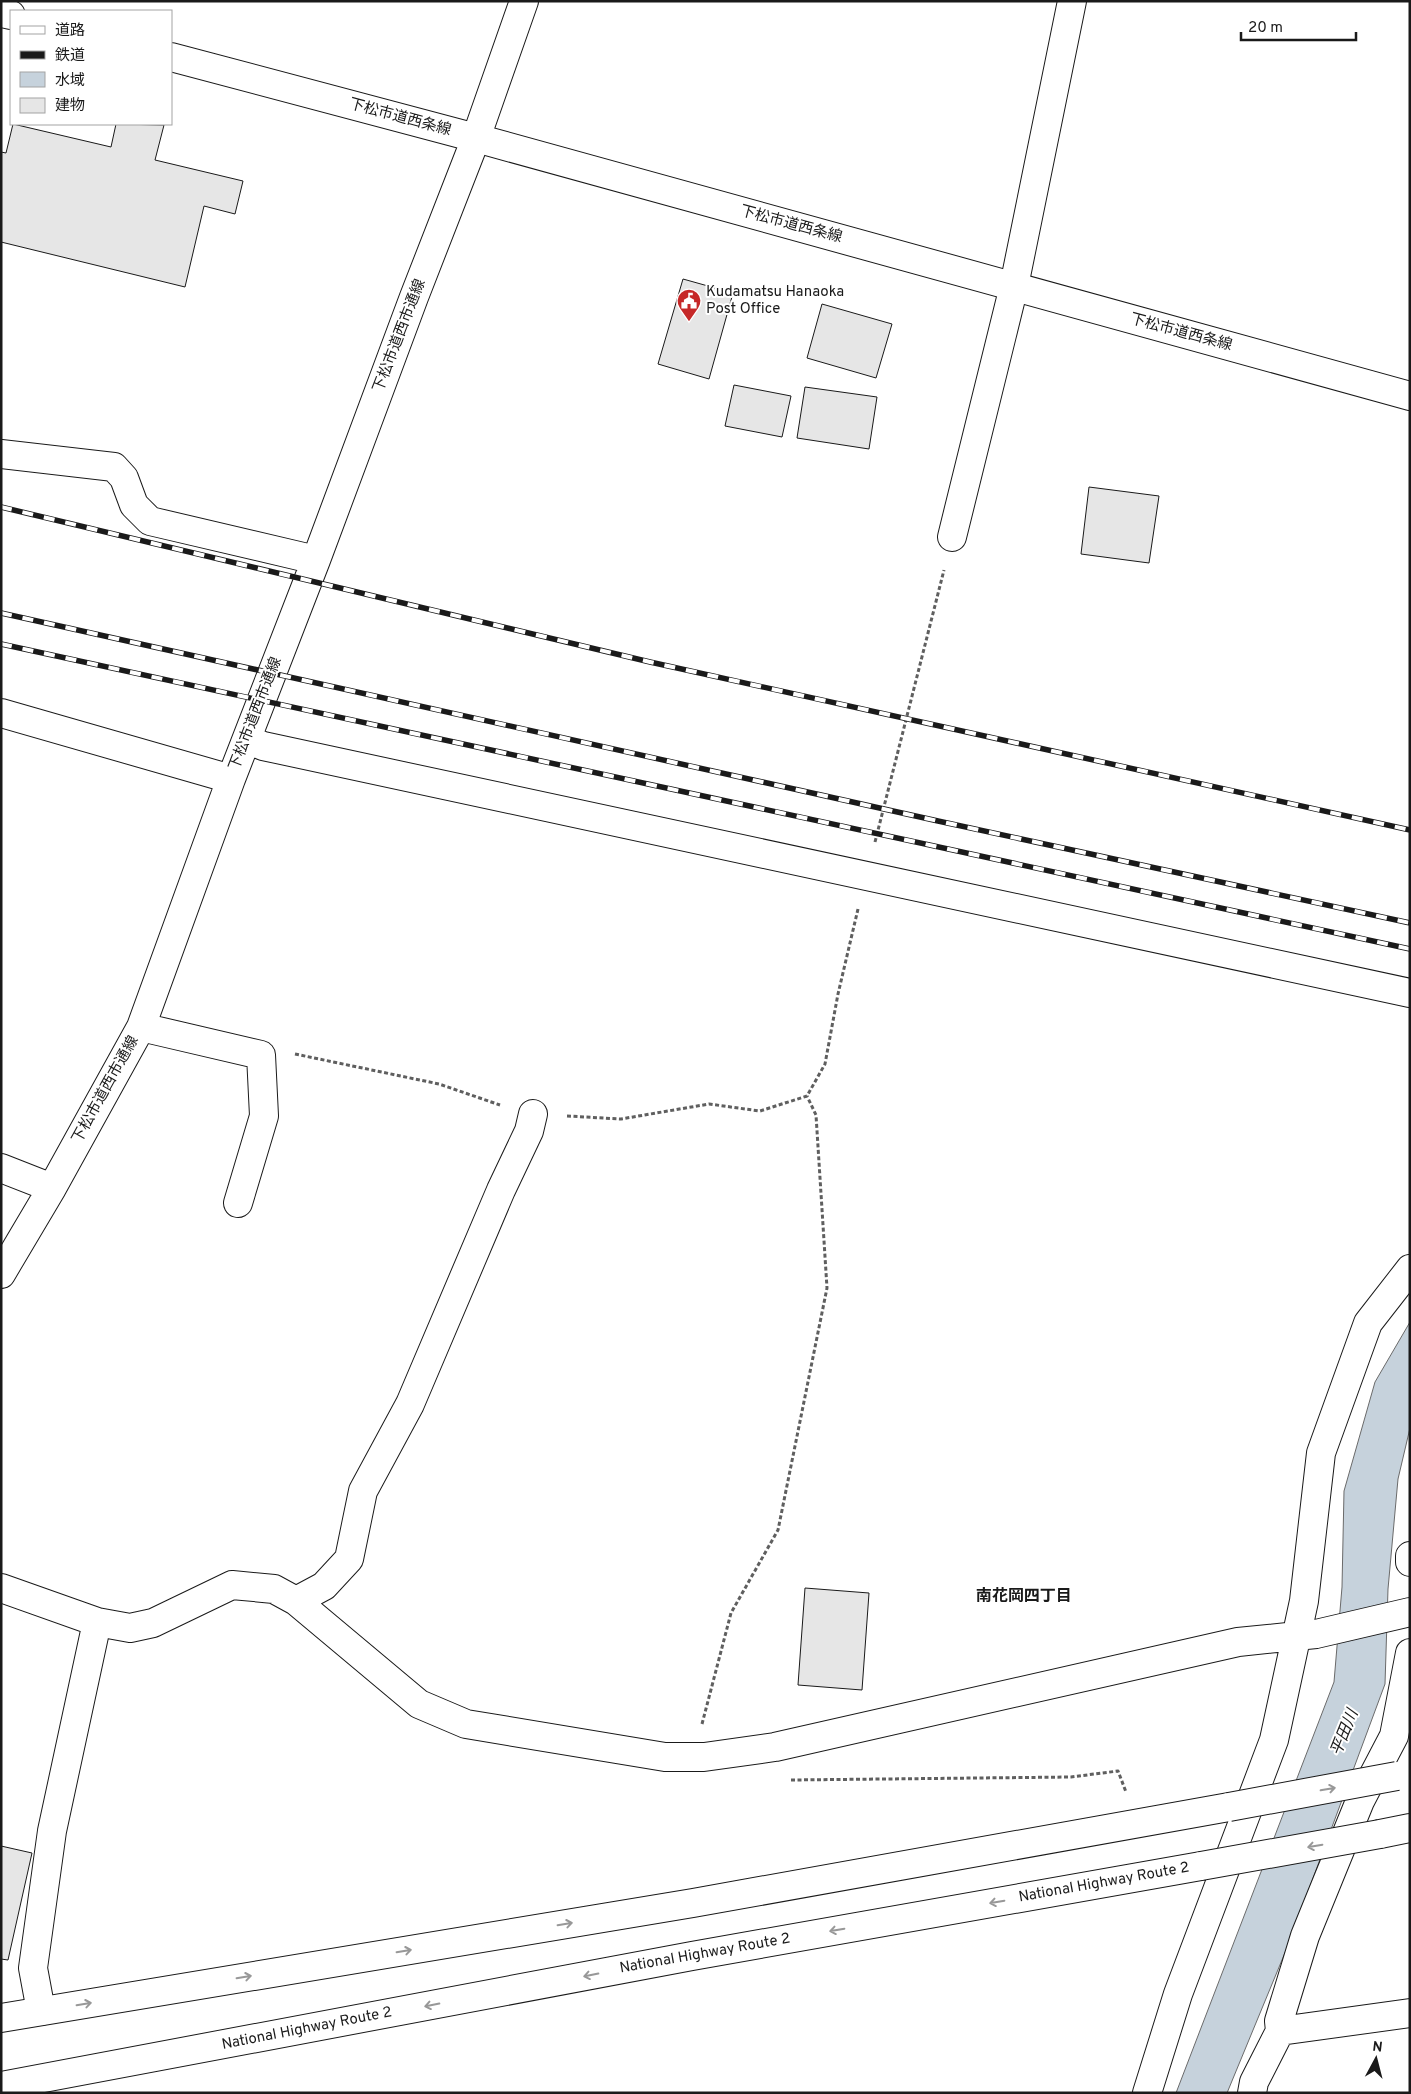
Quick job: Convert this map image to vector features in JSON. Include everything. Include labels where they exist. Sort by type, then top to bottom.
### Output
[{"type":"main road","name":"下松市道西市通線","points":[[1,1274],[52,1188],[141,1027],[231,779],[476,138],[524,1]]},
{"type":"main road","points":[[952,538],[1014,286],[1072,1]]},
{"type":"main road","name":"下松市道西条線","points":[[172,57],[476,138],[1410,396]]},
{"type":"main road","points":[[1,454],[114,467],[124,478],[134,506],[150,521],[316,560]]},
{"type":"main road","points":[[1,713],[231,779]]},
{"type":"main road","points":[[247,739],[263,746],[1410,993]]},
{"type":"main road","points":[[141,1027],[261,1055],[264,1116],[238,1203]]},
{"type":"main road","points":[[296,1601],[324,1586],[349,1559],[364,1491],[410,1404],[529,1131],[533,1114]]},
{"type":"main road","points":[[1,1168],[52,1188]]},
{"type":"main road","points":[[1147,2093],[1178,1994],[1274,1740],[1306,1636],[1304,1602],[1321,1452],[1368,1323],[1410,1270]]},
{"type":"main road","points":[[1410,1556],[1410,1562]]},
{"type":"main road","points":[[1,1588],[97,1622],[130,1628],[153,1623],[232,1585],[274,1589],[296,1601],[419,1704],[466,1724],[666,1757],[704,1757],[775,1747],[1238,1642],[1306,1636],[1406,1613]]},
{"type":"main road","points":[[41,2011],[33,1968],[52,1831],[97,1622]]},
{"type":"main road","points":[[1252,2093],[1254,2082],[1280,2031],[1279,2021],[1305,1936],[1360,1801],[1394,1736],[1410,1653]]},
{"type":"main road","points":[[1,2018],[693,1903],[1403,1775]]},
{"type":"main road","name":"National Highway Route 2","points":[[1,2086],[692,1956],[1410,1828]]},
{"type":"main road","points":[[1280,2031],[1410,2013]]},
{"type":"path","points":[[261,1055],[285,1052],[439,1084],[512,1109],[533,1114],[621,1119],[708,1104],[760,1111],[807,1096],[825,1064],[838,994],[866,876],[952,538]]},
{"type":"path","points":[[704,1757],[702,1724],[732,1613],[778,1530],[827,1288],[816,1115],[807,1096]]},
{"type":"path","points":[[789,1780],[1071,1777],[1118,1771],[1139,1823]]},
{"type":"water","name":"平田川","points":[[1410,1322],[1410,1428],[1398,1479],[1388,1589],[1385,1684],[1289,1943],[1227,2093],[1176,2093],[1334,1682],[1342,1587],[1344,1491],[1375,1382]]},
{"type":"building","points":[[13,125],[111,147],[116,125],[164,125],[155,160],[243,181],[235,214],[204,206],[185,287],[1,242],[1,152],[6,153]]},
{"type":"building","points":[[683,279],[733,293],[709,379],[658,364]]},
{"type":"building","points":[[822,304],[892,324],[876,378],[807,358]]},
{"type":"building","points":[[734,385],[791,396],[782,437],[725,426]]},
{"type":"building","points":[[805,387],[877,397],[869,449],[797,438]]},
{"type":"building","points":[[1089,487],[1159,496],[1149,563],[1081,554]]},
{"type":"building","points":[[805,1588],[869,1593],[862,1690],[798,1685]]},
{"type":"building","points":[[1,1846],[32,1853],[8,1960],[1,1959]]},
{"type":"railway","points":[[1,507],[650,662],[1410,830]]},
{"type":"railway","points":[[1,613],[938,821],[1410,923]]},
{"type":"railway","points":[[1,644],[1410,949]]},
{"type":"place","name":"Kudamatsu Hanaoka Post Office","points":[[689,322]]},
{"type":"district","name":"南花岡四丁目","points":[[1024,1597]]}]
